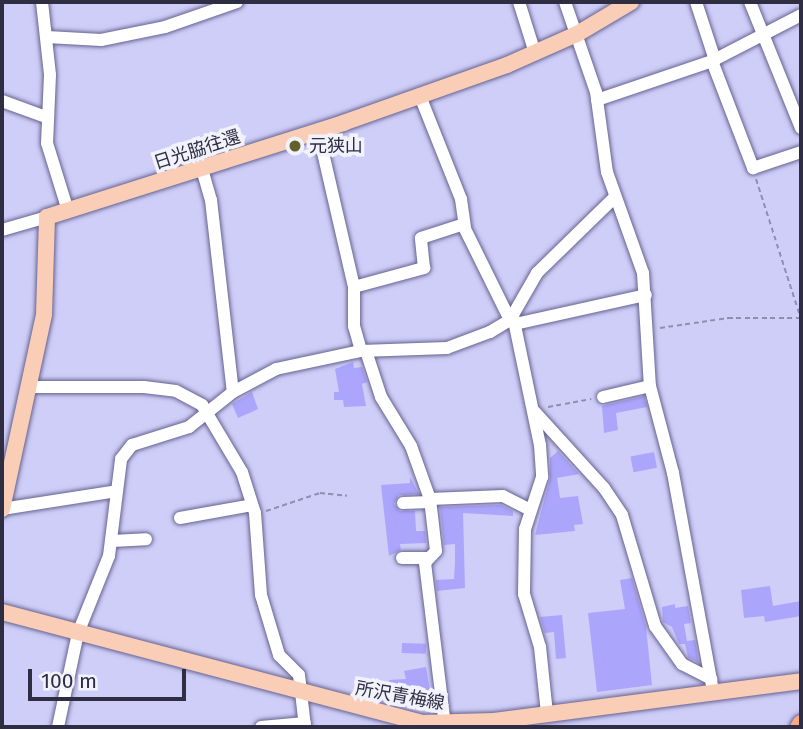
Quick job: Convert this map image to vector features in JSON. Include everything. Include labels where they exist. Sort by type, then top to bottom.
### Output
[{"type":"main road","name":"日光脇往還","points":[[47,217],[202,169],[420,96],[535,53],[577,34],[631,2]]},
{"type":"main road","points":[[2,509],[6,474],[31,387],[47,288],[47,217]]},
{"type":"main road","name":"所沢青梅線","points":[[2,612],[394,718],[444,725],[556,718],[712,685],[801,681]]},
{"type":"street","points":[[42,2],[47,37],[46,117],[50,161],[68,211]]},
{"type":"street","points":[[47,37],[101,40],[164,27],[237,2]]},
{"type":"street","points":[[519,2],[535,53]]},
{"type":"street","points":[[565,2],[597,100],[615,197],[643,273],[650,386],[673,473],[712,685]]},
{"type":"street","points":[[696,2],[753,168],[801,152]]},
{"type":"street","points":[[750,2],[801,128]]},
{"type":"street","points":[[597,100],[714,60],[765,37],[801,15]]},
{"type":"street","points":[[420,96],[461,198],[464,224],[513,320],[534,410],[542,477],[530,510],[524,594],[540,647],[556,718]]},
{"type":"street","points":[[2,101],[46,117]]},
{"type":"street","points":[[318,131],[354,286],[354,326],[380,397],[411,446],[430,501],[436,551],[427,558],[402,558]]},
{"type":"street","points":[[202,169],[211,200],[233,392]]},
{"type":"street","points":[[513,320],[537,273],[615,197]]},
{"type":"street","points":[[2,230],[47,217]]},
{"type":"street","points":[[354,286],[424,268],[421,238],[464,224]]},
{"type":"street","points":[[58,727],[78,633],[112,541],[121,459],[132,445],[178,432],[233,392],[276,369],[364,351],[447,348],[474,340],[513,320],[646,295]]},
{"type":"street","points":[[603,397],[650,386]]},
{"type":"street","points":[[31,387],[155,388],[176,391],[207,413],[242,472],[253,509],[258,576],[268,622],[279,655],[298,670],[303,694],[305,725],[261,727]]},
{"type":"street","points":[[534,410],[604,488],[622,515],[655,626],[682,664],[712,685]]},
{"type":"street","points":[[2,509],[117,491]]},
{"type":"street","points":[[403,503],[503,496],[530,510]]},
{"type":"street","points":[[180,518],[253,509]]},
{"type":"street","points":[[112,541],[146,539]]},
{"type":"street","points":[[427,558],[444,725]]},
{"type":"path","points":[[648,329],[727,318],[801,319],[753,168]]},
{"type":"path","points":[[534,410],[603,397]]},
{"type":"path","points":[[253,509],[320,494],[347,496]]},
{"type":"building","points":[[353,362],[354,368],[362,367],[367,382],[362,384],[366,406],[344,407],[343,400],[334,400],[334,392],[339,392],[335,369]]},
{"type":"building","points":[[252,392],[258,409],[238,418],[232,404]]},
{"type":"building","points":[[644,396],[647,407],[616,413],[618,430],[604,433],[602,406]]},
{"type":"building","points":[[558,451],[579,474],[557,478],[560,498],[578,496],[583,524],[574,525],[575,531],[535,535],[550,479],[550,458]]},
{"type":"building","points":[[654,452],[657,468],[633,472],[630,457]]},
{"type":"building","points":[[410,477],[419,494],[399,495],[394,504],[400,511],[415,511],[416,531],[425,531],[426,543],[400,544],[401,550],[389,556],[381,485],[410,483]]},
{"type":"building","points":[[501,505],[513,511],[513,516],[463,513],[465,588],[437,591],[436,580],[454,579],[455,563],[455,544],[444,545],[440,507]]},
{"type":"building","points":[[632,578],[646,627],[652,685],[597,692],[588,613],[625,609],[620,580]]},
{"type":"building","points":[[770,586],[773,606],[801,601],[801,616],[765,622],[764,616],[744,618],[741,590]]},
{"type":"building","points":[[675,604],[675,608],[688,606],[691,623],[684,624],[687,641],[695,640],[699,663],[688,657],[685,644],[679,644],[672,627],[663,622],[662,607]]},
{"type":"building","points":[[562,615],[566,658],[556,659],[554,632],[545,633],[540,617]]},
{"type":"building","points":[[402,643],[426,644],[426,654],[402,653]]},
{"type":"building","points":[[426,667],[430,690],[396,697],[389,680],[406,679],[404,671]]},
{"type":"place","name":"元狭山","points":[[295,146]]}]
